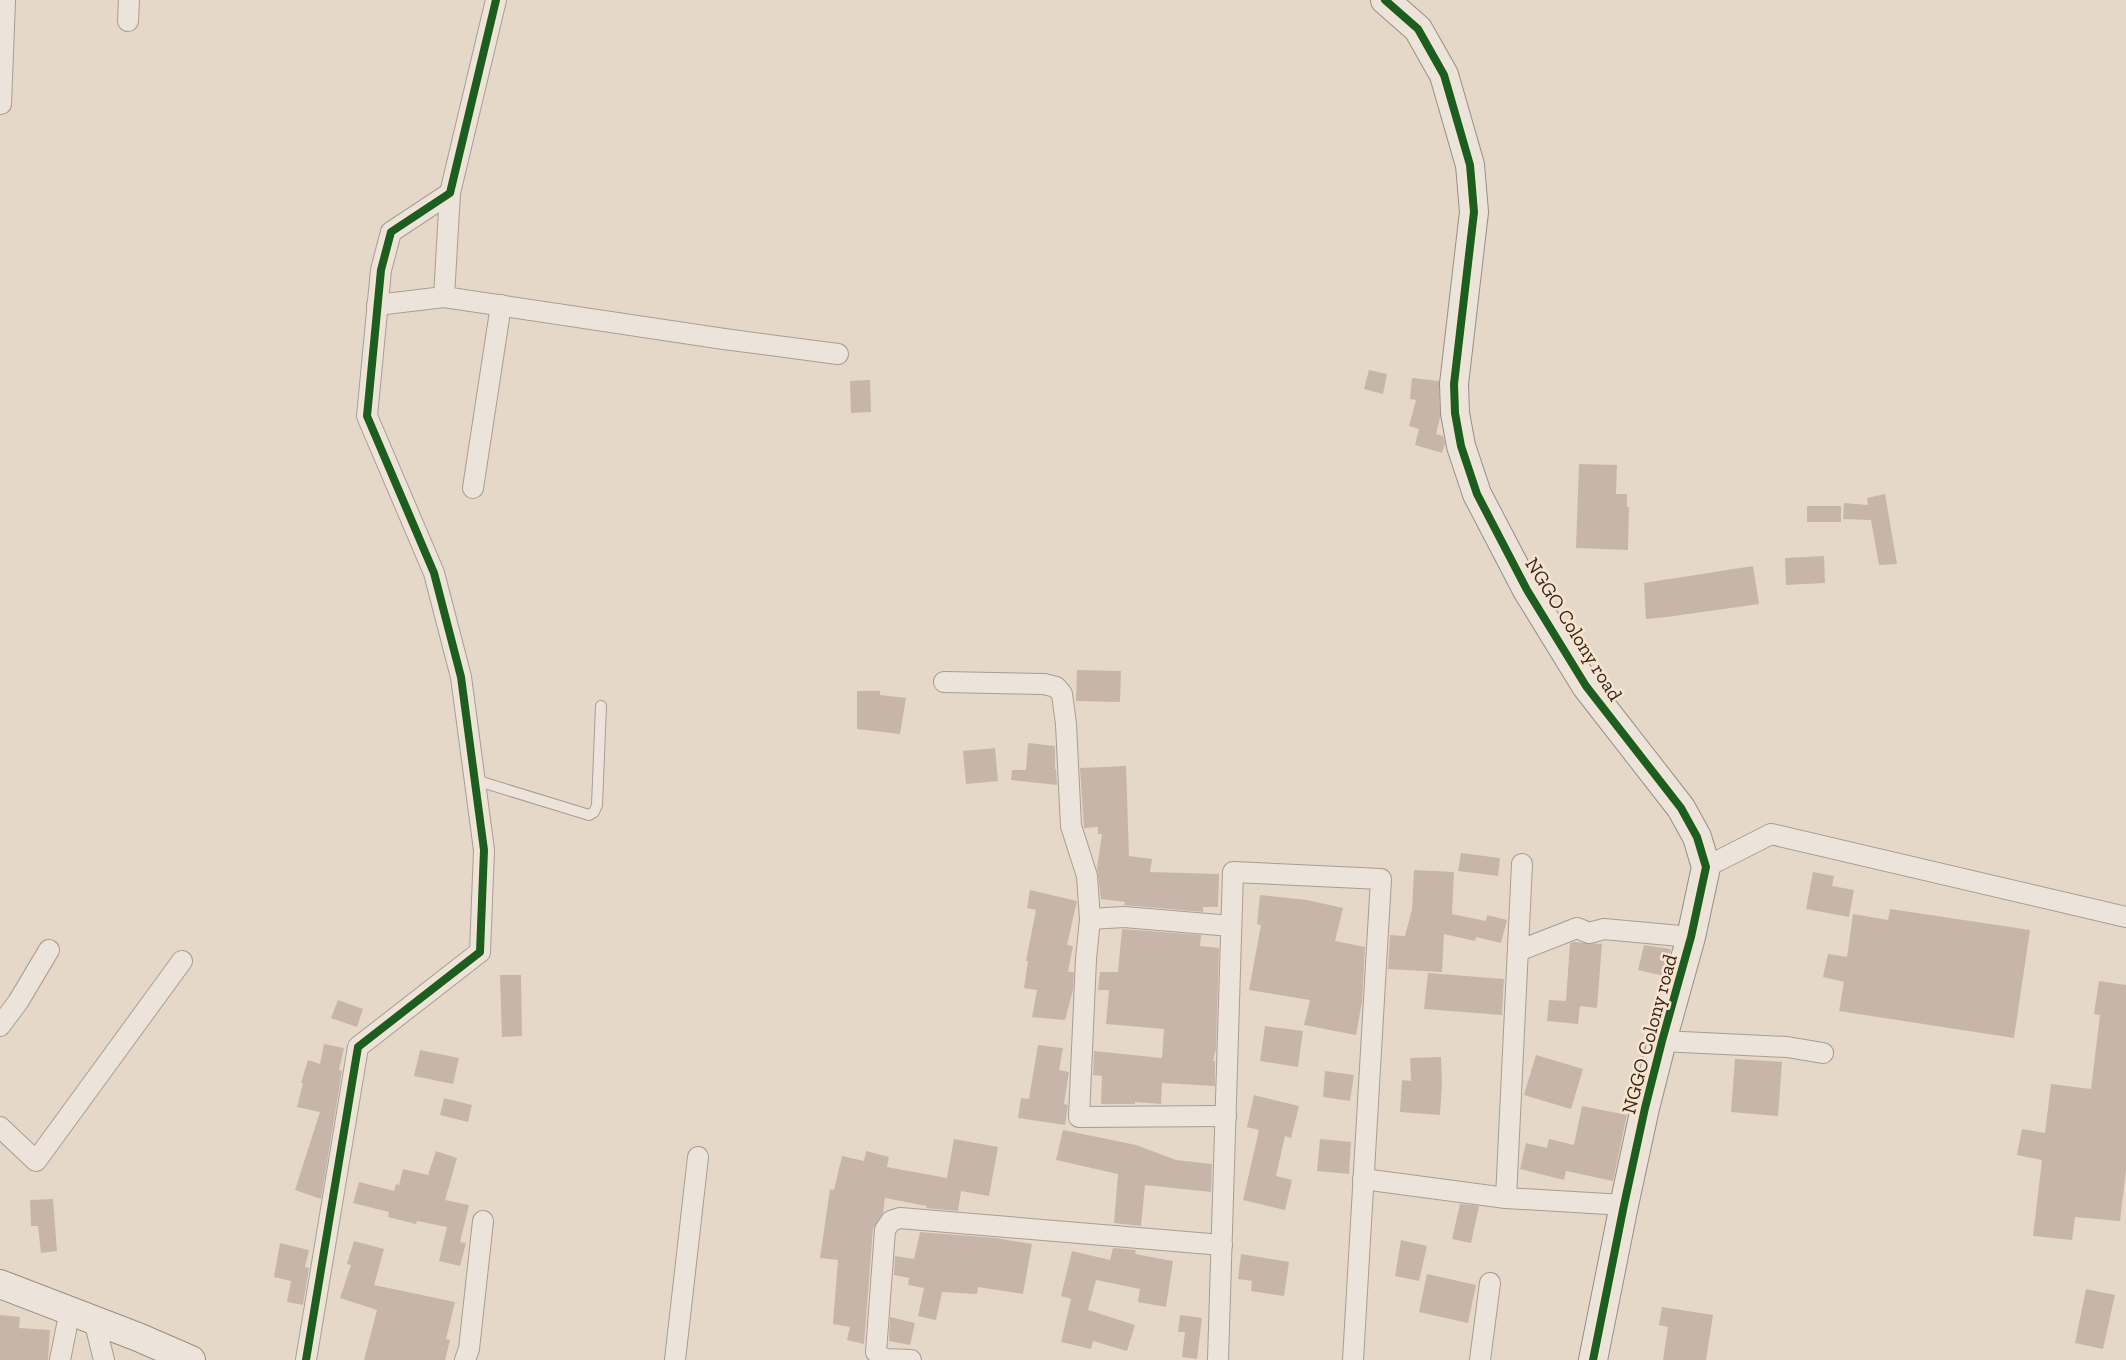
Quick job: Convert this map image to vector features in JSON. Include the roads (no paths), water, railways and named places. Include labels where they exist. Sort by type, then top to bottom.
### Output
[{"type":"street","points":[[1,104],[5,0]]},
{"type":"street","points":[[128,21],[129,0]]},
{"type":"street","points":[[444,297],[450,194],[496,0]]},
{"type":"street","name":"NGGO Colony road","points":[[1385,0],[1418,29],[1444,74],[1470,165],[1474,212],[1454,384],[1455,413],[1461,446],[1476,494],[1526,590],[1586,686],[1681,808],[1697,837],[1706,867],[1691,937],[1662,1041],[1624,1205],[1593,1360]]},
{"type":"street","points":[[306,1360],[358,1046],[480,952],[484,850],[461,677],[434,573],[367,416],[381,270],[391,232],[450,194]]},
{"type":"street","points":[[377,305],[444,297],[724,340],[838,354]]},
{"type":"street","points":[[473,488],[501,305]]},
{"type":"street","points":[[944,682],[1044,684],[1056,687],[1062,694],[1066,724],[1071,826],[1087,876],[1090,919],[1086,959],[1078,1117],[1226,1116]]},
{"type":"street","points":[[1706,867],[1771,834],[2126,916]]},
{"type":"street","points":[[1506,1198],[1522,864]]},
{"type":"street","points":[[1218,1360],[1233,872],[1380,879],[1353,1360]]},
{"type":"street","points":[[1090,919],[1124,917],[1231,926]]},
{"type":"street","points":[[1518,951],[1577,928],[1589,933],[1604,929],[1691,937]]},
{"type":"street","points":[[0,1026],[18,1002],[49,950]]},
{"type":"street","points":[[0,1127],[36,1160],[182,961]]},
{"type":"street","points":[[1662,1041],[1786,1047],[1823,1053]]},
{"type":"street","points":[[676,1360],[698,1157]]},
{"type":"street","points":[[1363,1179],[1506,1198],[1624,1205]]},
{"type":"street","points":[[910,1360],[884,1359],[876,1352],[885,1230],[891,1221],[900,1218],[1222,1245]]},
{"type":"street","points":[[465,1360],[469,1349],[482,1221]]},
{"type":"street","points":[[1480,1360],[1490,1283]]},
{"type":"street","points":[[0,1284],[82,1315],[191,1360]]},
{"type":"street","points":[[60,1360],[82,1315]]},
{"type":"street","points":[[82,1315],[104,1360]]},
{"type":"lane","points":[[475,780],[589,815],[594,812],[597,805],[600,706]]}]
